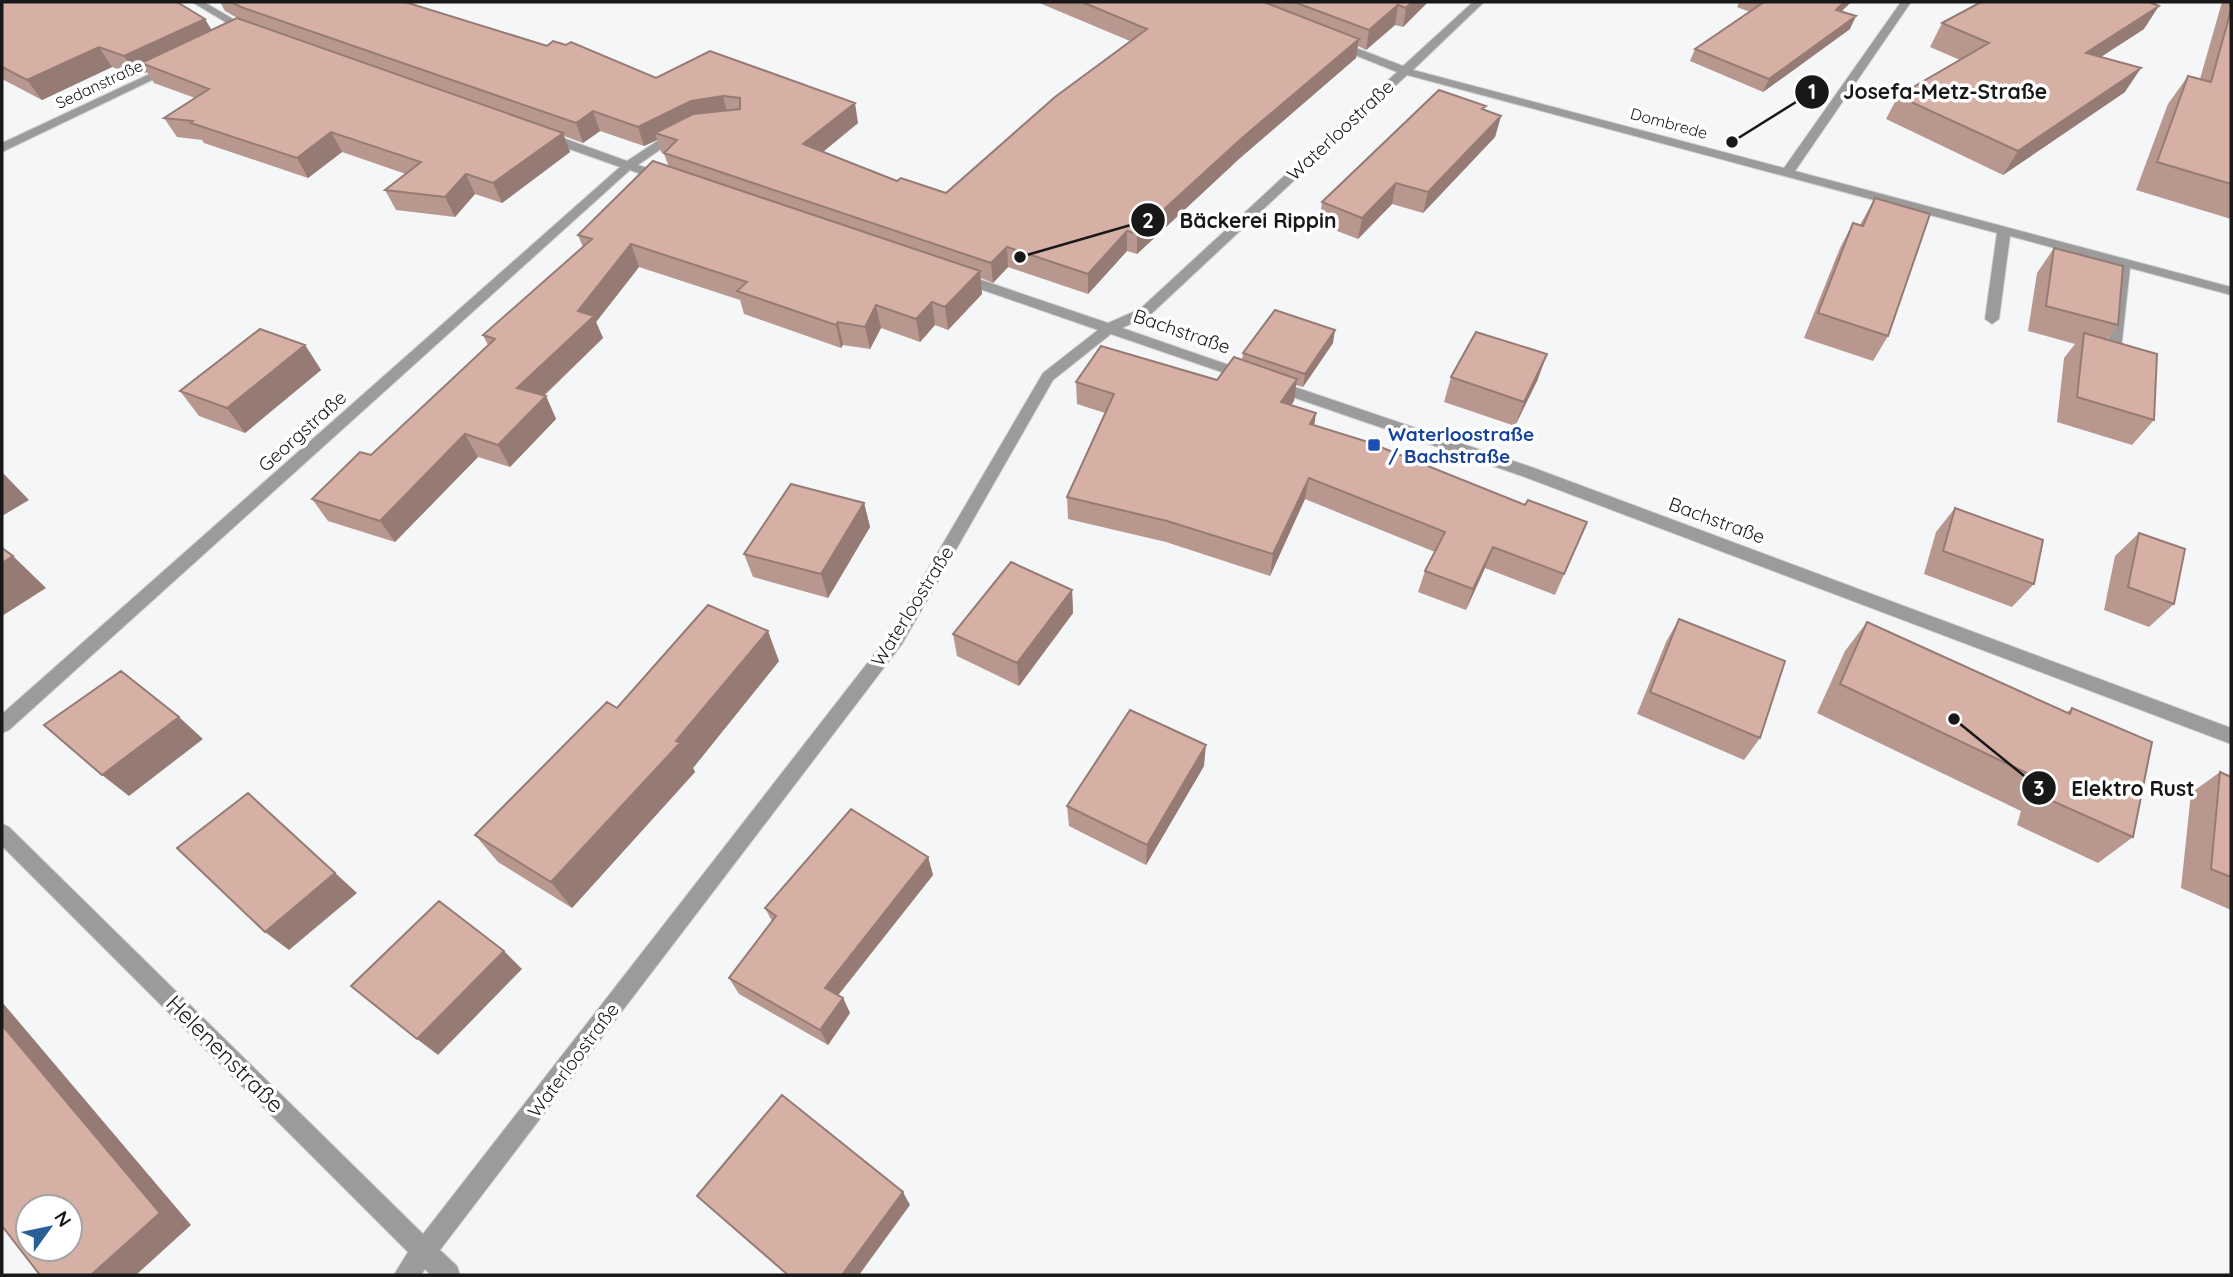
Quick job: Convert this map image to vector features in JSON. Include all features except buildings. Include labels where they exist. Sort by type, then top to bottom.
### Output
[{"type":"street","points":[[197,2],[247,35]]},
{"type":"street","name":"Waterloostraße","points":[[406,1275],[896,639],[1048,377],[1109,328],[1145,312],[1479,2]]},
{"type":"street","points":[[1788,172],[1906,2]]},
{"type":"street","name":"Dombrede","points":[[1316,36],[1404,71],[2231,290]]},
{"type":"street","name":"Sedanstraße","points":[[2,148],[186,60]]},
{"type":"street","name":"Georgstraße","points":[[2,726],[628,166],[689,128]]},
{"type":"street","points":[[536,133],[680,183]]},
{"type":"street","points":[[1992,319],[2004,231]]},
{"type":"street","points":[[2114,350],[2124,263]]},
{"type":"street","name":"Bachstraße","points":[[940,271],[1528,472],[2231,736]]},
{"type":"street","name":"Helenenstraße","points":[[2,833],[448,1275]]},
{"type":"place","name":"Josefa-Metz-Straße","points":[[1732,142]]},
{"type":"place","name":"Bäckerei Rippin","points":[[1020,257]]},
{"type":"place","name":"Waterloostraße / Bachstraße","points":[[1374,445]]},
{"type":"place","name":"Elektro Rust","points":[[1954,719]]}]
